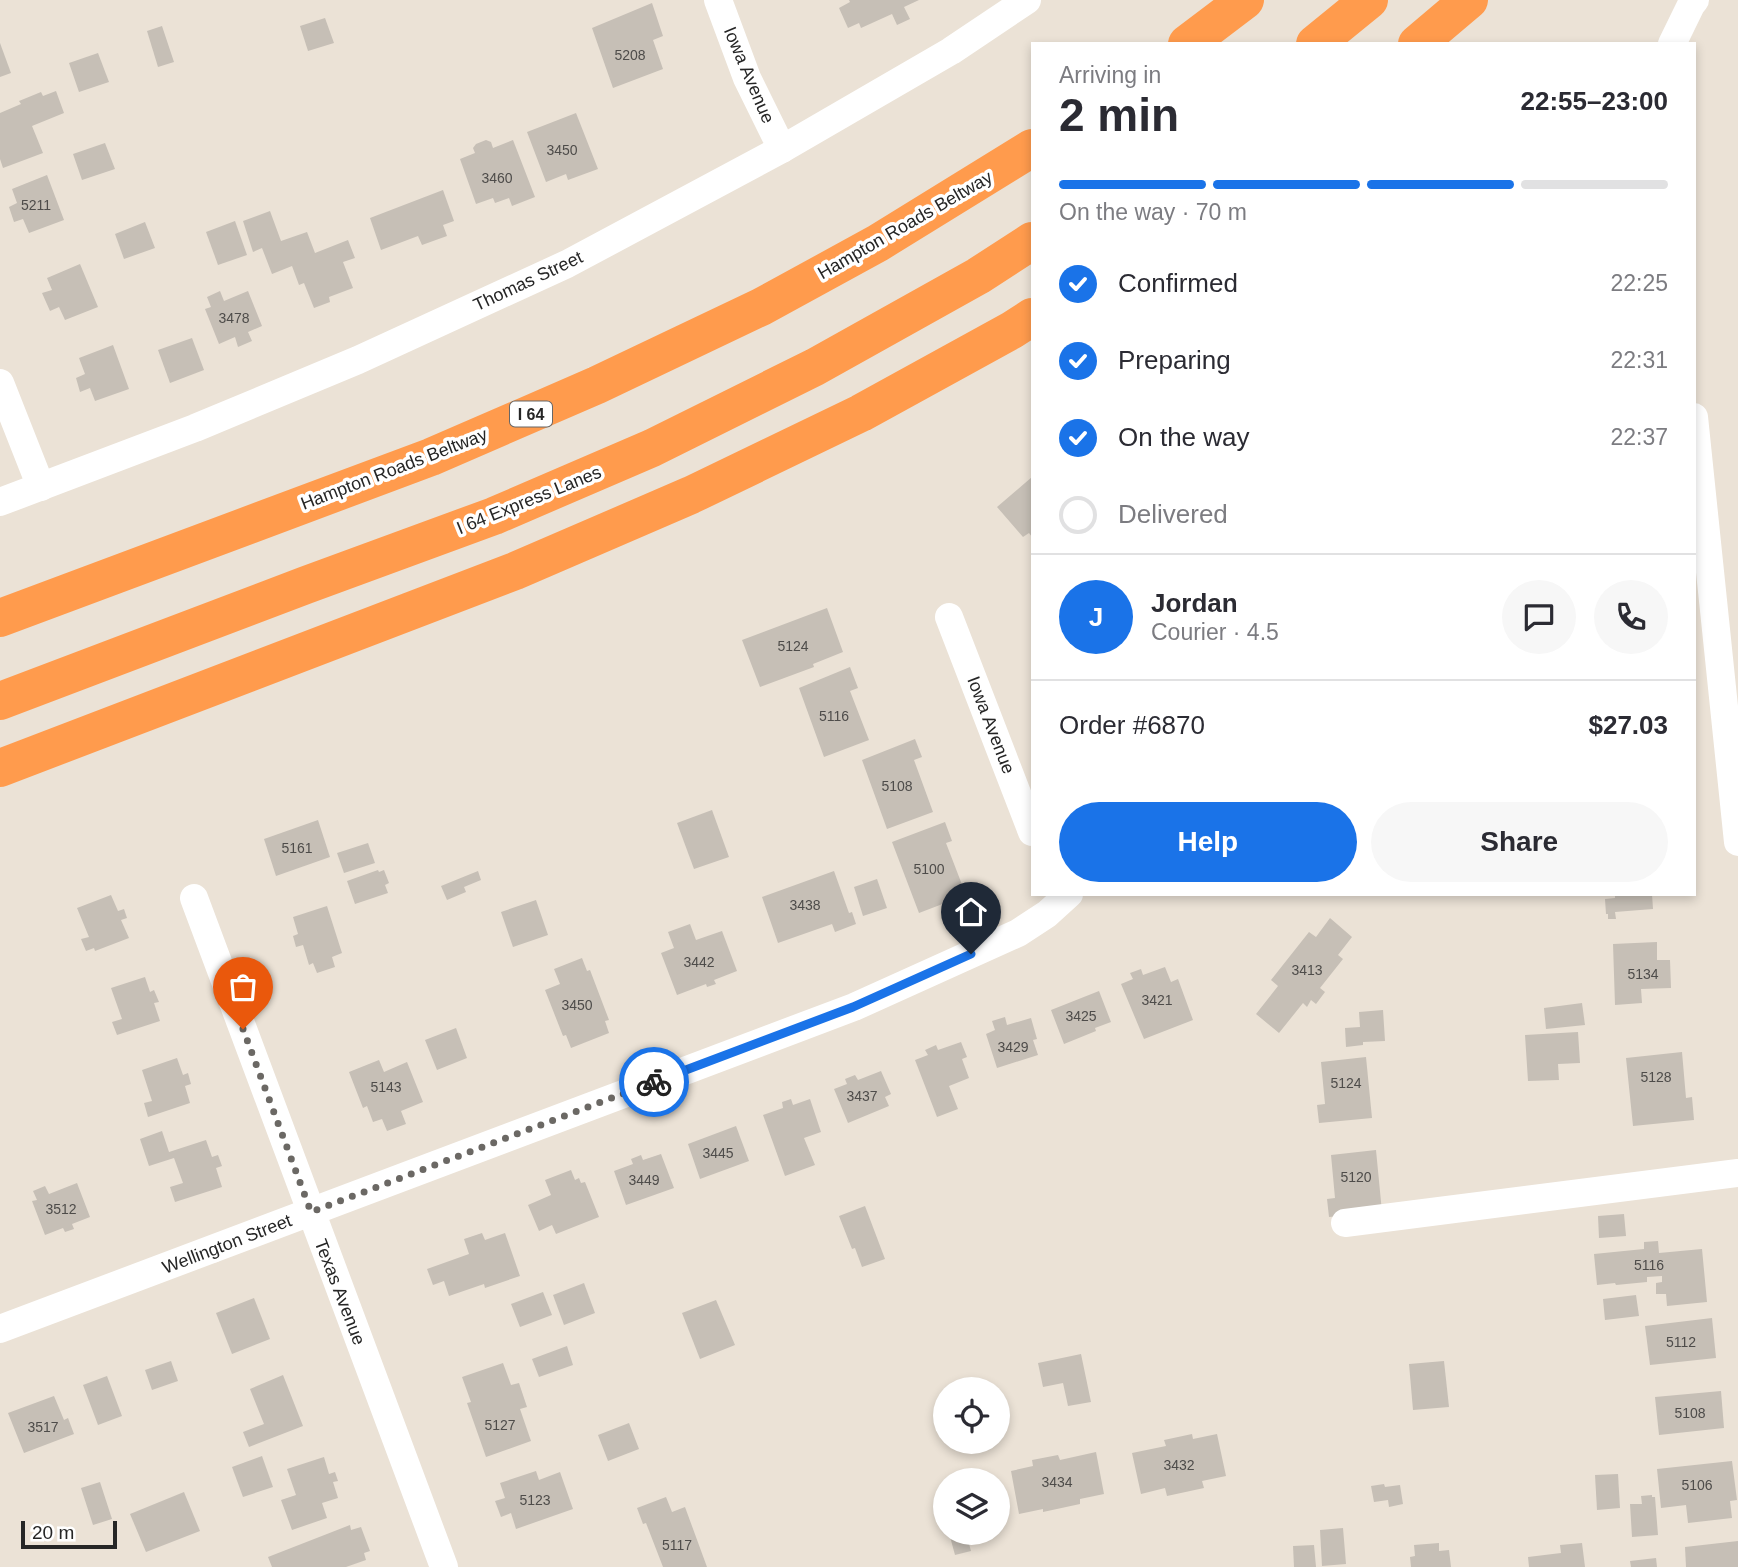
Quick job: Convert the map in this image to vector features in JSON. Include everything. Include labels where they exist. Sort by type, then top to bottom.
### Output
[{"type":"highway","points":[[1189,42],[1245,0]]},
{"type":"highway","points":[[1317,42],[1369,0]]},
{"type":"highway","points":[[1419,42],[1469,0]]},
{"type":"highway","name":"Hampton Roads Beltway","points":[[0,618],[431,457],[597,385],[761,307],[867,249],[1031,149]]},
{"type":"highway","name":"I 64 Express Lanes","points":[[0,701],[494,516],[652,448],[815,367],[978,276],[1031,242]]},
{"type":"highway","points":[[0,768],[515,571],[679,500],[860,413],[1031,318]]},
{"type":"street","name":"Iowa Avenue","points":[[718,0],[747,78],[782,149]]},
{"type":"street","name":"Thomas Street","points":[[0,502],[195,428],[358,360],[567,264],[782,149],[951,51],[1027,0]]},
{"type":"street","points":[[1673,42],[1695,0]]},
{"type":"street","points":[[0,383],[41,487]]},
{"type":"street","points":[[1696,448],[1701,559],[1738,842]]},
{"type":"street","name":"Iowa Avenue","points":[[949,617],[1031,829]]},
{"type":"street","name":"Wellington Street","points":[[0,1329],[853,1007],[1018,933],[1047,914],[1062,897]]},
{"type":"street","name":"Texas Avenue","points":[[194,898],[444,1567]]},
{"type":"street","points":[[1345,1223],[1738,1173]]},
{"type":"building","points":[[849,0],[919,0],[904,7],[910,19],[897,25],[892,14],[861,28],[859,23],[848,28],[839,8],[850,2]]},
{"type":"building","points":[[652,3],[663,36],[653,40],[663,69],[613,88],[592,28]]},
{"type":"building","points":[[325,18],[334,43],[308,51],[300,26]]},
{"type":"building","points":[[162,26],[174,62],[158,67],[147,31]]},
{"type":"building","points":[[0,43],[11,73],[0,77]]},
{"type":"building","points":[[98,53],[109,82],[79,92],[69,63]]},
{"type":"building","points":[[56,91],[64,113],[32,126],[43,153],[3,168],[0,159],[0,113],[41,92],[43,96]]},
{"type":"building","points":[[576,113],[598,169],[568,180],[566,174],[546,182],[527,132]]},
{"type":"building","points":[[486,140],[491,142],[493,148],[513,140],[535,197],[512,206],[509,198],[495,203],[493,198],[476,204],[460,159],[475,153],[473,148],[476,144]]},
{"type":"building","points":[[105,143],[115,169],[82,180],[73,154]]},
{"type":"building","points":[[47,175],[64,220],[29,233],[23,219],[14,222],[9,207],[17,203],[12,189]]},
{"type":"building","points":[[443,190],[454,221],[443,225],[447,236],[422,245],[418,236],[381,250],[370,218]]},
{"type":"building","points":[[270,211],[281,241],[307,232],[315,253],[348,240],[355,258],[343,262],[353,288],[329,297],[330,302],[314,308],[304,283],[299,285],[292,266],[272,274],[262,248],[253,252],[243,221]]},
{"type":"building","points":[[235,221],[247,255],[218,265],[206,232]]},
{"type":"building","points":[[145,222],[155,248],[124,259],[115,234]]},
{"type":"building","points":[[80,264],[98,307],[65,320],[59,307],[50,311],[42,293],[52,290],[47,278]]},
{"type":"building","points":[[220,291],[224,301],[248,291],[262,326],[248,332],[252,341],[238,347],[235,337],[219,344],[205,309],[211,307],[207,297]]},
{"type":"building","points":[[192,338],[204,370],[170,383],[158,350]]},
{"type":"building","points":[[113,345],[129,389],[95,401],[90,388],[80,392],[76,378],[85,374],[79,358]]},
{"type":"building","points":[[1031,478],[1031,536],[1029,533],[1023,537],[997,507]]},
{"type":"building","points":[[827,608],[843,652],[813,664],[814,667],[760,687],[742,640]]},
{"type":"building","points":[[850,667],[858,688],[850,691],[869,740],[824,757],[799,688]]},
{"type":"building","points":[[915,739],[922,757],[914,760],[933,812],[887,829],[862,760]]},
{"type":"building","points":[[712,810],[729,857],[694,869],[677,823]]},
{"type":"building","points":[[318,820],[330,857],[276,876],[264,839]]},
{"type":"building","points":[[945,822],[952,841],[946,843],[966,895],[919,913],[892,842]]},
{"type":"building","points":[[368,843],[375,863],[344,873],[337,853]]},
{"type":"building","points":[[384,870],[389,883],[385,885],[388,893],[355,904],[347,881]]},
{"type":"building","points":[[478,871],[481,880],[464,887],[466,892],[447,900],[441,886]]},
{"type":"building","points":[[834,871],[849,913],[852,912],[856,924],[835,932],[832,924],[778,943],[762,897]]},
{"type":"building","points":[[877,879],[887,908],[863,916],[854,887]]},
{"type":"building","points":[[111,895],[118,911],[124,909],[127,918],[121,920],[129,938],[95,951],[94,948],[86,951],[81,939],[89,937],[77,908]]},
{"type":"building","points":[[1652,896],[1653,909],[1615,912],[1616,919],[1608,919],[1605,899]]},
{"type":"building","points":[[536,900],[548,935],[513,947],[501,912]]},
{"type":"building","points":[[327,906],[342,953],[332,957],[335,967],[317,973],[313,963],[309,965],[303,945],[296,947],[293,936],[298,934],[293,917]]},
{"type":"building","points":[[1330,918],[1352,937],[1338,955],[1343,959],[1320,988],[1325,992],[1316,1004],[1311,1000],[1307,1007],[1303,1003],[1279,1033],[1256,1014],[1278,986],[1271,980],[1309,932],[1316,937]]},
{"type":"building","points":[[690,924],[696,940],[722,931],[737,971],[714,980],[716,984],[707,987],[706,984],[677,995],[661,953],[674,948],[668,932]]},
{"type":"building","points":[[1657,942],[1657,960],[1670,960],[1671,988],[1641,989],[1642,1003],[1615,1005],[1613,944]]},
{"type":"building","points":[[582,958],[587,971],[590,970],[609,1020],[605,1021],[609,1033],[571,1048],[566,1035],[563,1036],[545,990],[560,984],[554,969]]},
{"type":"building","points":[[1165,967],[1171,982],[1178,979],[1193,1020],[1144,1039],[1121,984],[1133,979],[1130,973],[1141,969],[1143,975]]},
{"type":"building","points":[[145,977],[150,992],[154,990],[159,1002],[154,1003],[160,1021],[117,1035],[112,1022],[122,1019],[111,988]]},
{"type":"building","points":[[1099,991],[1111,1022],[1064,1044],[1051,1010]]},
{"type":"building","points":[[1582,1003],[1585,1025],[1546,1029],[1544,1008]]},
{"type":"building","points":[[1383,1010],[1385,1041],[1363,1042],[1363,1045],[1346,1047],[1345,1028],[1360,1027],[1359,1012]]},
{"type":"building","points":[[1005,1017],[1007,1025],[1031,1018],[1037,1039],[1033,1040],[1038,1055],[997,1068],[986,1034],[995,1030],[992,1021]]},
{"type":"building","points":[[456,1028],[467,1058],[437,1070],[425,1040]]},
{"type":"building","points":[[1578,1032],[1580,1063],[1558,1064],[1559,1080],[1528,1081],[1525,1035]]},
{"type":"building","points":[[961,1042],[967,1057],[962,1059],[969,1078],[949,1086],[958,1109],[937,1117],[915,1060],[928,1055],[925,1050],[936,1045],[938,1050]]},
{"type":"building","points":[[1682,1052],[1686,1098],[1692,1097],[1694,1120],[1633,1126],[1626,1058]]},
{"type":"building","points":[[1366,1057],[1372,1118],[1319,1123],[1317,1105],[1325,1104],[1321,1062]]},
{"type":"building","points":[[177,1058],[183,1075],[188,1073],[191,1084],[185,1086],[190,1103],[148,1117],[144,1103],[152,1101],[142,1070]]},
{"type":"building","points":[[379,1060],[384,1072],[407,1062],[423,1102],[401,1111],[406,1124],[387,1131],[382,1119],[373,1122],[367,1106],[363,1108],[349,1072]]},
{"type":"building","points":[[881,1071],[891,1094],[885,1097],[889,1106],[848,1123],[834,1089],[847,1084],[845,1079],[855,1075],[858,1080]]},
{"type":"building","points":[[791,1099],[793,1105],[810,1099],[821,1132],[804,1138],[815,1165],[785,1176],[763,1115],[783,1108],[782,1102]]},
{"type":"building","points":[[736,1126],[749,1161],[700,1179],[688,1144]]},
{"type":"building","points":[[162,1131],[169,1152],[206,1140],[212,1157],[218,1155],[222,1166],[216,1168],[222,1187],[175,1202],[170,1187],[183,1183],[174,1158],[149,1166],[140,1139]]},
{"type":"building","points":[[1376,1150],[1382,1212],[1329,1217],[1327,1199],[1335,1198],[1331,1155]]},
{"type":"building","points":[[661,1154],[674,1188],[626,1205],[614,1171],[633,1164],[631,1159],[641,1155],[643,1160]]},
{"type":"building","points":[[571,1170],[575,1180],[579,1178],[581,1183],[585,1182],[599,1217],[556,1234],[552,1225],[539,1231],[528,1205],[551,1195],[545,1180]]},
{"type":"building","points":[[77,1183],[90,1217],[72,1224],[74,1229],[65,1232],[63,1228],[45,1235],[32,1201],[37,1200],[33,1191],[45,1186],[49,1194]]},
{"type":"building","points":[[865,1206],[885,1259],[862,1267],[839,1216]]},
{"type":"building","points":[[1624,1214],[1626,1236],[1599,1238],[1598,1216]]},
{"type":"building","points":[[482,1233],[485,1240],[505,1233],[520,1276],[449,1296],[444,1281],[433,1285],[427,1269],[469,1254],[464,1239]]},
{"type":"building","points":[[1658,1241],[1659,1253],[1702,1249],[1707,1302],[1667,1306],[1666,1294],[1656,1294],[1656,1283],[1662,1282],[1662,1276],[1647,1277],[1647,1282],[1597,1285],[1594,1254],[1644,1249],[1644,1242]]},
{"type":"building","points":[[584,1283],[595,1313],[564,1325],[553,1295]]},
{"type":"building","points":[[543,1292],[552,1315],[520,1327],[511,1304]]},
{"type":"building","points":[[1636,1295],[1639,1316],[1605,1320],[1603,1299]]},
{"type":"building","points":[[254,1298],[270,1339],[232,1354],[216,1313]]},
{"type":"building","points":[[716,1300],[735,1345],[700,1359],[682,1313]]},
{"type":"building","points":[[1712,1318],[1716,1358],[1650,1365],[1645,1326]]},
{"type":"building","points":[[567,1346],[573,1365],[539,1377],[532,1359]]},
{"type":"building","points":[[1081,1354],[1091,1402],[1068,1406],[1063,1383],[1043,1387],[1038,1363]]},
{"type":"building","points":[[171,1361],[178,1381],[152,1390],[145,1370]]},
{"type":"building","points":[[1444,1361],[1449,1407],[1413,1410],[1409,1364]]},
{"type":"building","points":[[503,1363],[511,1385],[519,1383],[527,1407],[520,1409],[531,1441],[486,1457],[467,1403],[471,1402],[462,1377]]},
{"type":"building","points":[[283,1375],[303,1426],[249,1447],[243,1432],[264,1424],[250,1389]]},
{"type":"building","points":[[107,1376],[122,1416],[98,1425],[83,1385]]},
{"type":"building","points":[[1721,1391],[1724,1428],[1659,1435],[1655,1397]]},
{"type":"building","points":[[54,1396],[64,1420],[68,1418],[74,1434],[24,1453],[8,1413]]},
{"type":"building","points":[[629,1423],[639,1449],[608,1461],[598,1435]]},
{"type":"building","points":[[1192,1434],[1193,1439],[1217,1434],[1226,1476],[1202,1481],[1204,1488],[1167,1496],[1165,1488],[1141,1494],[1132,1453],[1166,1446],[1164,1440]]},
{"type":"building","points":[[1096,1452],[1104,1494],[1080,1499],[1080,1504],[1019,1514],[1011,1471],[1033,1466],[1032,1460],[1058,1455],[1060,1460]]},
{"type":"building","points":[[262,1456],[273,1487],[243,1497],[232,1467]]},
{"type":"building","points":[[324,1457],[329,1474],[335,1472],[338,1481],[333,1482],[338,1498],[322,1503],[327,1518],[292,1530],[281,1500],[296,1495],[287,1469]]},
{"type":"building","points":[[1732,1461],[1737,1500],[1730,1501],[1732,1518],[1688,1523],[1686,1505],[1661,1508],[1657,1469]]},
{"type":"building","points":[[536,1471],[539,1480],[560,1472],[573,1509],[516,1529],[511,1513],[501,1517],[495,1501],[505,1498],[500,1483]]},
{"type":"building","points":[[1618,1474],[1620,1508],[1597,1510],[1595,1475]]},
{"type":"building","points":[[100,1482],[112,1519],[93,1525],[81,1488]]},
{"type":"building","points":[[1384,1484],[1385,1487],[1400,1485],[1403,1504],[1389,1507],[1388,1500],[1374,1502],[1371,1486]]},
{"type":"building","points":[[184,1492],[200,1531],[146,1552],[130,1514]]},
{"type":"building","points":[[1641,1496],[1655,1497],[1658,1535],[1632,1537],[1630,1504],[1642,1504]]},
{"type":"building","points":[[666,1497],[672,1512],[685,1507],[707,1567],[663,1567],[646,1523],[643,1524],[637,1508]]},
{"type":"building","points":[[350,1525],[351,1530],[361,1527],[370,1551],[364,1553],[366,1560],[346,1567],[272,1567],[268,1557]]},
{"type":"building","points":[[1343,1528],[1346,1564],[1322,1566],[1320,1530]]},
{"type":"building","points":[[1738,1541],[1738,1567],[1686,1567],[1685,1547]]},
{"type":"building","points":[[1439,1543],[1439,1551],[1449,1550],[1451,1567],[1411,1567],[1410,1557],[1415,1556],[1414,1545]]},
{"type":"building","points":[[1582,1543],[1585,1567],[1529,1567],[1528,1557],[1561,1553],[1560,1545]]},
{"type":"building","points":[[952,1545],[969,1545],[971,1551],[955,1555]]},
{"type":"building","points":[[1314,1545],[1316,1567],[1294,1567],[1293,1546]]},
{"type":"building","points":[[1656,1558],[1657,1567],[1631,1567],[1630,1561]]},
{"type":"way so far","points":[[243,1029],[311,1212],[654,1082]]},
{"type":"route","points":[[654,1082],[853,1007],[971,954]]}]
